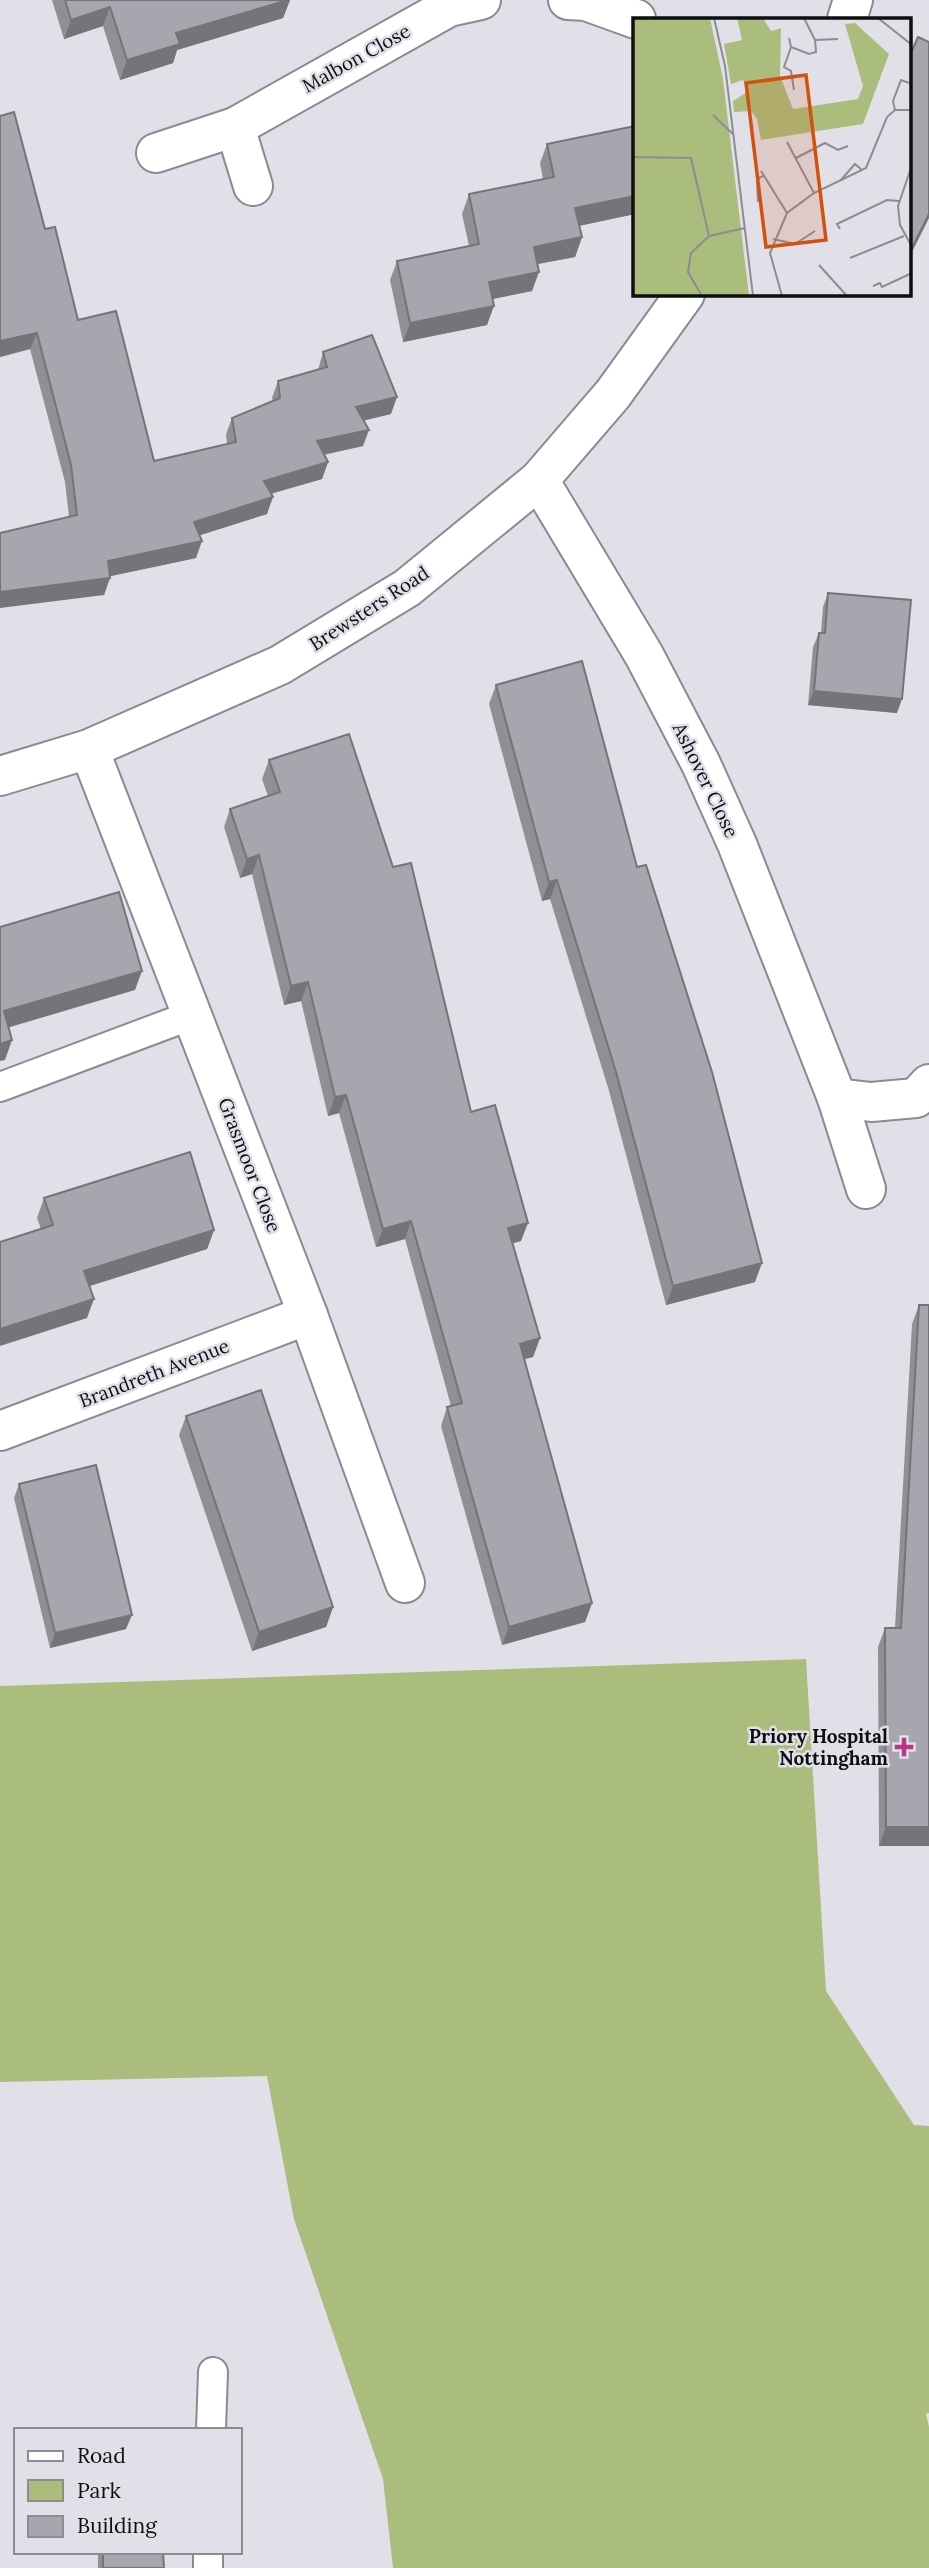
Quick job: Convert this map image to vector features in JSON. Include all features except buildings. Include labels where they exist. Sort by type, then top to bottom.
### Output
[{"type":"street","name":"Malbon Close","points":[[156,153],[235,127],[449,7],[481,0]]},
{"type":"street","points":[[568,0],[586,1],[633,18]]},
{"type":"street","points":[[847,18],[853,0]]},
{"type":"street","points":[[235,127],[253,186]]},
{"type":"street","name":"Brewsters Road","points":[[0,776],[89,749],[280,665],[407,588],[539,480],[613,394],[684,296]]},
{"type":"street","name":"Ashover Close","points":[[539,480],[644,655],[701,764],[737,844],[837,1098],[866,1189]]},
{"type":"street","name":"Grasmoor Close","points":[[89,749],[308,1315],[405,1583]]},
{"type":"street","points":[[837,1098],[871,1102],[915,1098],[929,1084]]},
{"type":"street","name":"Brandreth Avenue","points":[[0,1431],[308,1315]]},
{"type":"lane","points":[[0,1087],[192,1015]]},
{"type":"lane","points":[[211,2428],[213,2372]]},
{"type":"green space","points":[[806,1659],[826,1991],[914,2125],[929,2126],[929,2413],[926,2414],[929,2427],[929,2568],[393,2568],[383,2479],[294,2219],[267,2076],[0,2082],[0,1686]]},
{"type":"place","name":"Priory Hospital Nottingham","points":[[904,1747]]}]
